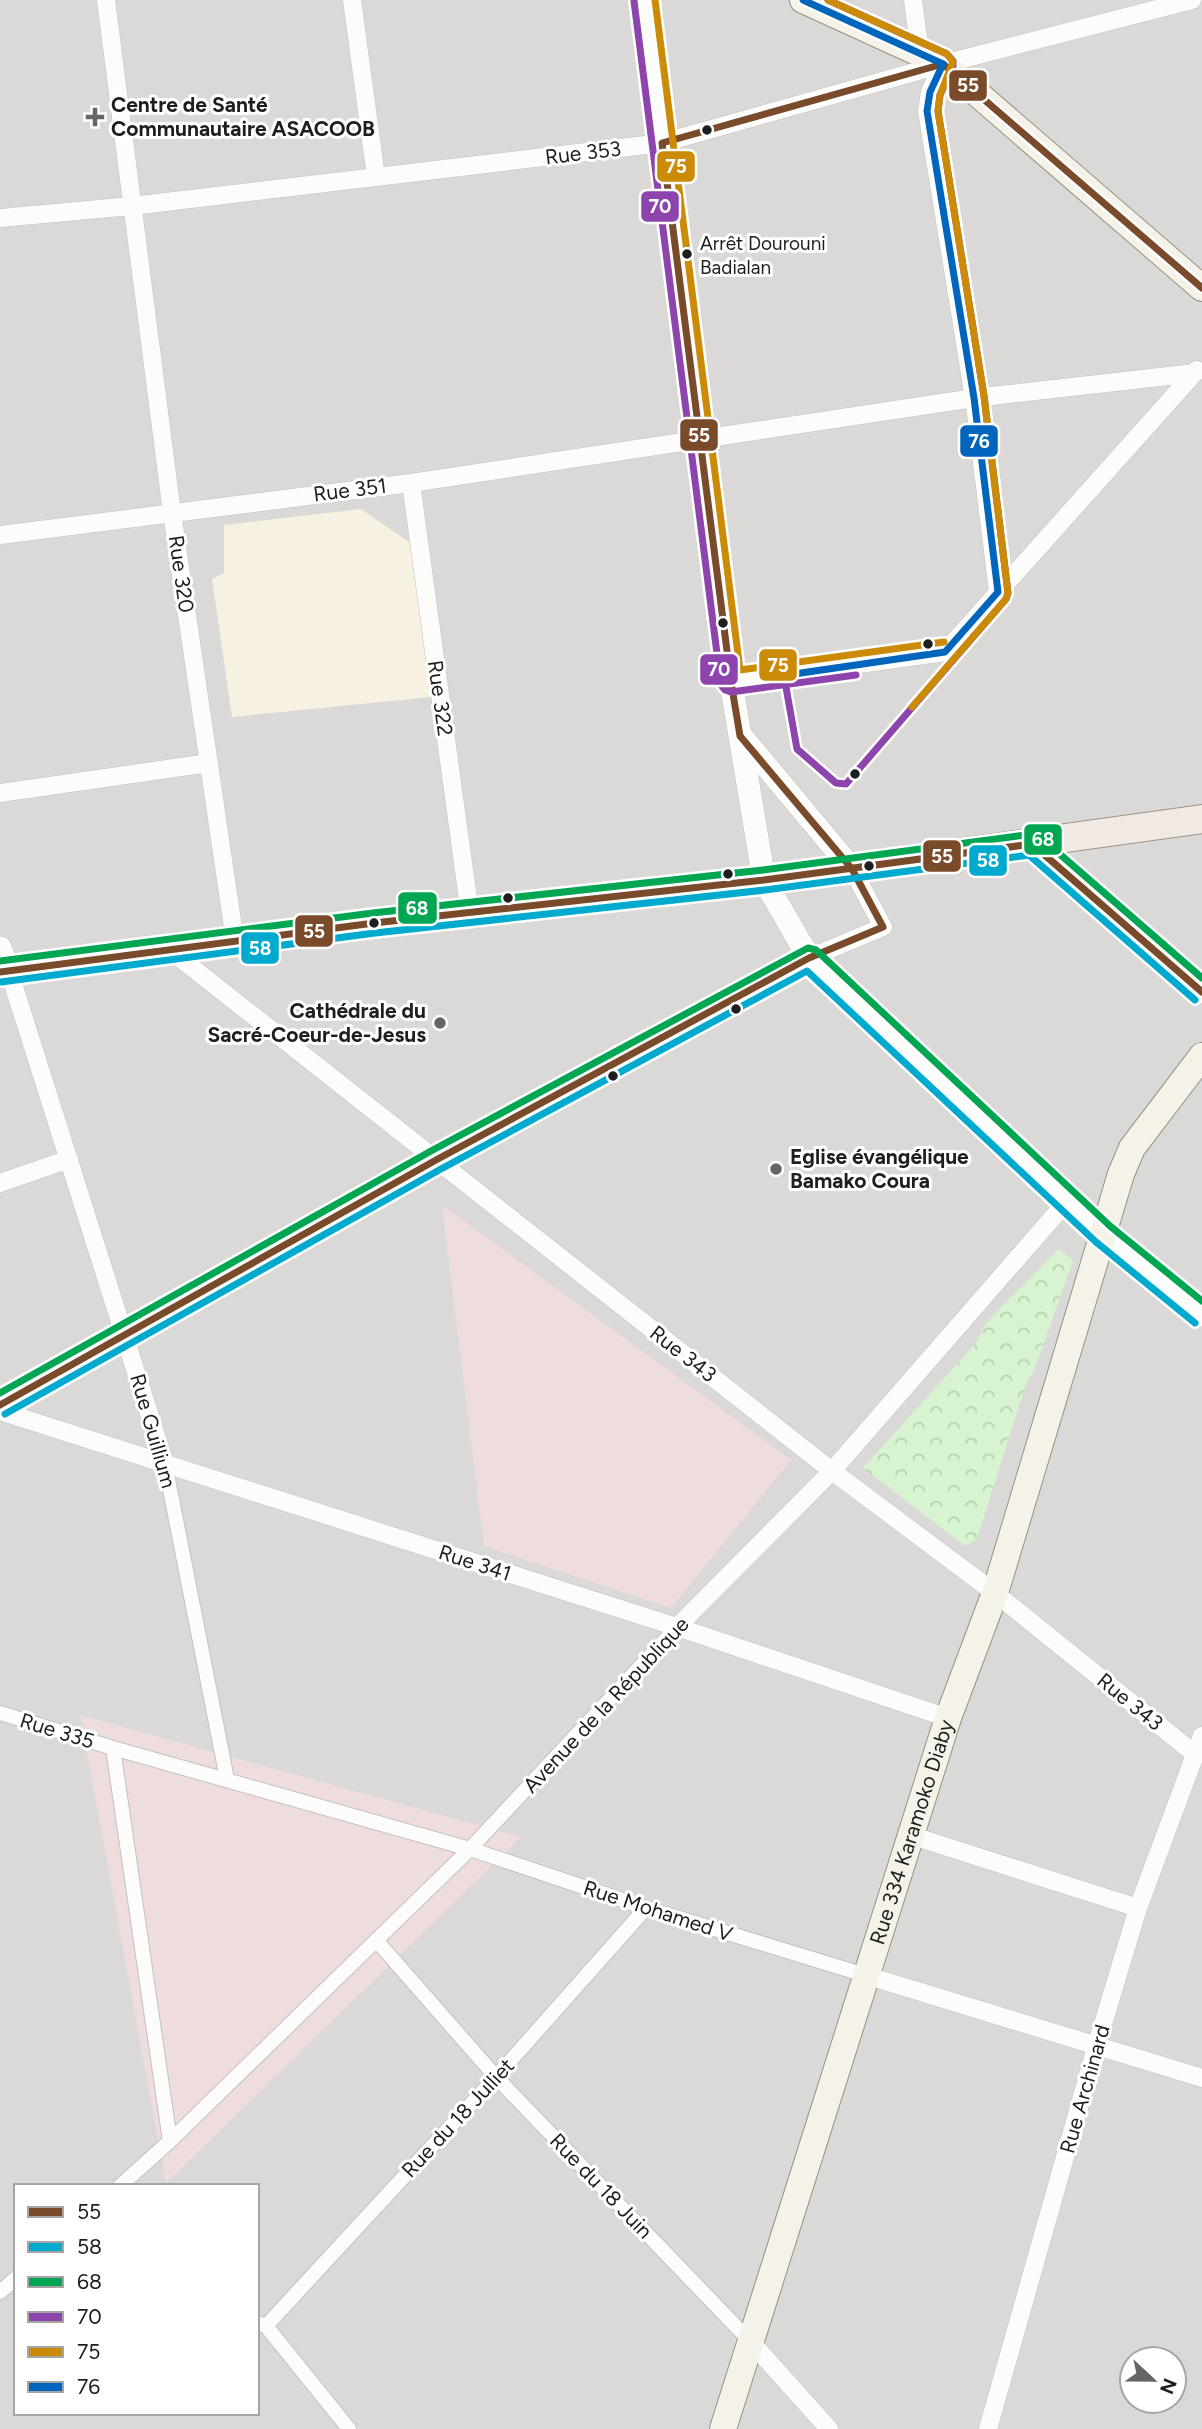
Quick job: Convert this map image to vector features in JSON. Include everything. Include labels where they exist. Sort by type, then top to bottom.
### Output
[{"type":"main road","points":[[803,0],[931,59],[1202,288]]},
{"type":"main road","points":[[3,964],[171,951],[234,941],[764,880],[1202,820]]},
{"type":"main road","name":"Rue 334 Karamoko Diaby","points":[[723,2429],[948,1718],[995,1593],[1121,1174],[1132,1148],[1202,1056]]},
{"type":"street","name":"Rue 320","points":[[106,0],[172,513],[234,941]]},
{"type":"street","points":[[352,0],[376,177]]},
{"type":"street","points":[[644,0],[731,682],[764,880],[809,958],[1104,1234],[1202,1315]]},
{"type":"street","points":[[913,0],[931,59],[927,111],[974,398],[998,592]]},
{"type":"street","name":"Rue 353","points":[[0,218],[132,206],[662,143],[931,59],[1192,0]]},
{"type":"street","points":[[731,682],[945,652],[1199,369]]},
{"type":"street","name":"Rue 351","points":[[0,535],[411,483],[974,398],[1199,369]]},
{"type":"street","name":"Rue 322","points":[[411,483],[470,914]]},
{"type":"street","points":[[0,1405],[436,1160],[809,958],[883,926],[852,869],[740,736]]},
{"type":"street","points":[[0,793],[209,763]]},
{"type":"street","points":[[1032,844],[1202,992]]},
{"type":"street","name":"Rue 343","points":[[171,951],[832,1471],[995,1593],[1199,1755]]},
{"type":"street","name":"Rue Guillium","points":[[3,964],[69,1159],[165,1464],[227,1779]]},
{"type":"street","points":[[0,1182],[69,1159]]},
{"type":"street","name":"Avenue de la République","points":[[122,2184],[470,1849],[677,1627],[832,1471],[1068,1200]]},
{"type":"street","name":"Rue 341","points":[[0,1411],[677,1627],[948,1718]]},
{"type":"street","name":"Rue 335","points":[[0,1713],[113,1748]]},
{"type":"street","name":"Rue Archinard","points":[[988,2429],[1138,1909],[1199,1755],[1202,1736]]},
{"type":"street","points":[[113,1748],[170,2140]]},
{"type":"street","name":"Rue Mohamed V","points":[[113,1748],[470,1849],[646,1908],[1202,2078]]},
{"type":"street","points":[[910,1835],[1138,1909]]},
{"type":"street","name":"Rue du 18 Julliet","points":[[262,2324],[496,2077],[646,1908]]},
{"type":"street","name":"Rue du 18 Juin","points":[[376,1940],[496,2077],[751,2342],[829,2429]]},
{"type":"street","points":[[0,2292],[14,2280]]},
{"type":"street","points":[[262,2324],[349,2429]]},
{"type":"shaded area","points":[[0,0],[1202,0],[1202,2429],[0,2429]]},
{"type":"shaded area","points":[[361,509],[419,549],[431,697],[232,717],[212,579],[224,573],[224,525]]},
{"type":"shaded area","points":[[556,930],[567,1047],[441,1126],[282,1008],[276,971]]},
{"type":"shaded area","points":[[442,1205],[791,1460],[671,1608],[484,1546]]},
{"type":"shaded area","points":[[80,1715],[521,1837],[166,2183]]},
{"type":"green space","points":[[1059,1249],[1073,1261],[1034,1371],[1026,1384],[977,1539],[965,1546],[863,1468],[977,1342],[986,1323]]},
{"type":"transit line","name":"75","points":[[655,0],[740,670],[944,642]]},
{"type":"transit line","name":"76","points":[[803,0],[943,64]]},
{"type":"transit line","name":"70","points":[[784,676],[797,749],[836,783],[846,784],[1006,599],[1008,593],[984,396],[938,111],[940,95],[953,67],[953,61],[947,54],[828,0]]},
{"type":"transit line","name":"75","points":[[828,0],[947,54],[953,62],[940,95],[938,111],[984,396],[1008,593],[1006,599],[912,707]]},
{"type":"transit line","name":"70","points":[[634,1],[721,685],[731,692],[856,675]]},
{"type":"transit line","name":"55","points":[[0,1405],[436,1160],[809,958],[883,927],[852,869],[740,736],[662,143],[943,64],[1202,288]]},
{"type":"transit line","name":"76","points":[[794,674],[945,652],[998,592],[974,398],[927,111],[930,92],[943,64]]},
{"type":"transit line","name":"68","points":[[0,961],[373,913],[763,870],[1033,834],[1039,836],[1202,978]]},
{"type":"transit line","name":"55","points":[[0,972],[374,923],[764,880],[1032,844],[1202,992]]},
{"type":"transit line","name":"58","points":[[1,982],[375,933],[765,890],[1029,855],[1195,1000]]},
{"type":"transit line","name":"68","points":[[0,1393],[431,1151],[808,948],[816,950],[1110,1226],[1202,1301]]},
{"type":"transit line","name":"58","points":[[5,1414],[441,1169],[807,971],[1096,1242],[1195,1323]]},
{"type":"place","name":"Centre de Santé Communautaire ASACOOB","points":[[95,117]]},
{"type":"place","name":"Arrêt Dourouni Badialan","points":[[687,254]]},
{"type":"place","name":"Cathédrale du Sacré-Coeur-de-Jesus","points":[[440,1023]]},
{"type":"place","name":"Eglise évangélique Bamako Coura","points":[[776,1169]]}]
